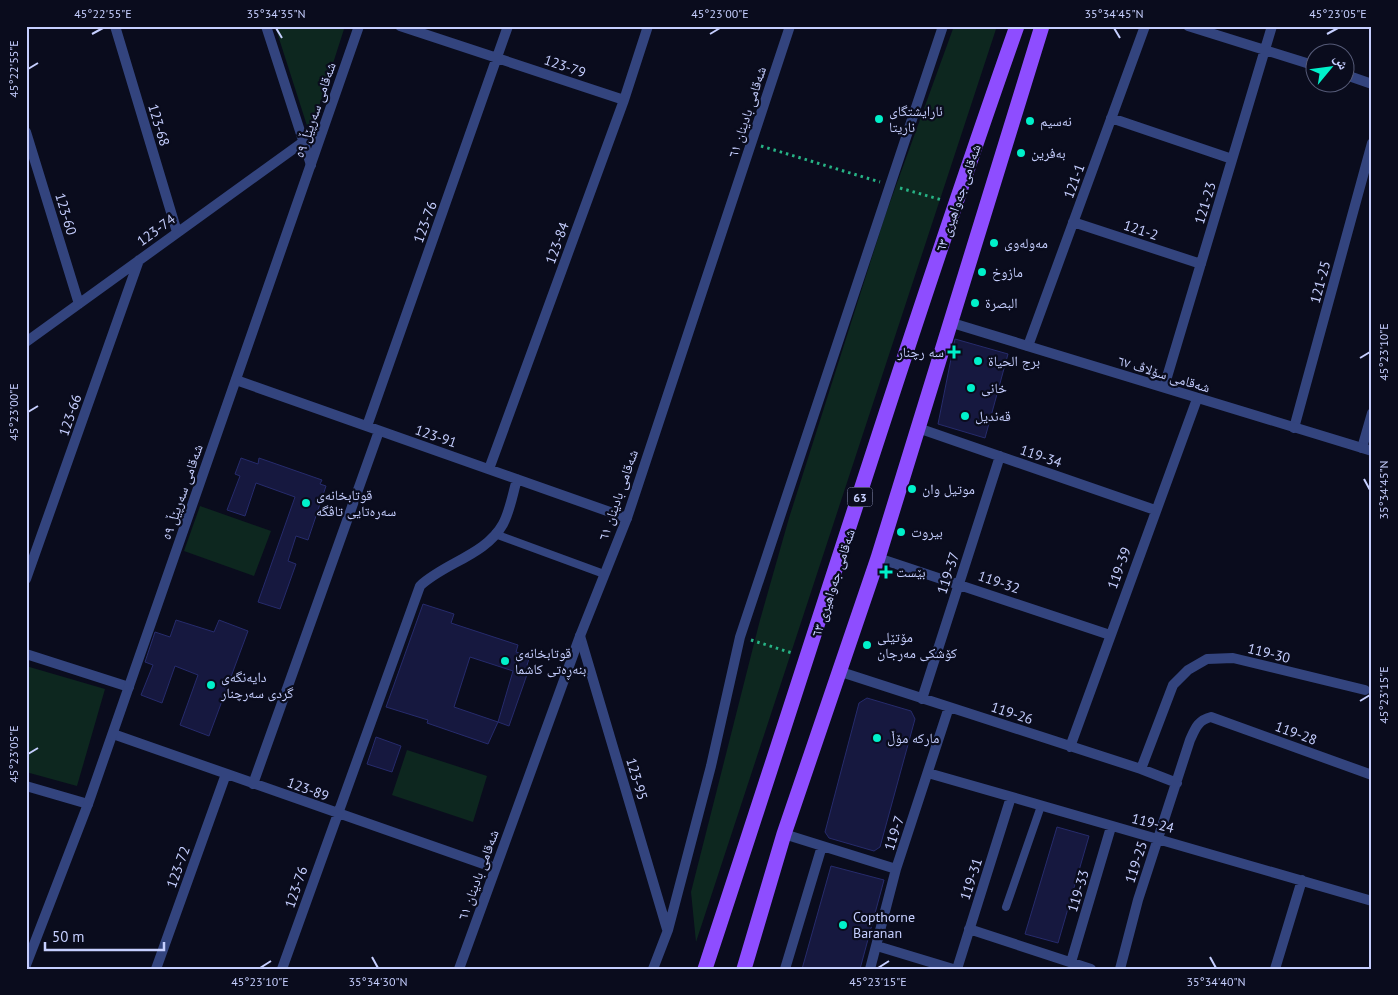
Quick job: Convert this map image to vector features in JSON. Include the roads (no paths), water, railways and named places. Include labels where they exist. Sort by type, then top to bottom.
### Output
[{"type":"main road","name":"شەقامی جەواهیری ٦٣","points":[[704,969],[808,658],[955,204],[1018,26]]},
{"type":"main road","name":"شەقامی جەواهیری ٦٣","points":[[744,969],[784,834],[878,558],[949,322],[1042,26]]},
{"type":"street","name":"123-68","points":[[115,26],[177,232]]},
{"type":"street","points":[[266,26],[311,165]]},
{"type":"street","name":"شەقامی سەرپێڵ ٥٩","points":[[26,965],[113,734],[359,26]]},
{"type":"street","name":"123-79","points":[[400,26],[624,100]]},
{"type":"street","name":"123-76","points":[[367,426],[508,26]]},
{"type":"street","name":"123-84","points":[[489,469],[624,100],[648,26]]},
{"type":"street","name":"شەقامی بادینان ٦١","points":[[459,969],[580,636],[627,518],[790,26]]},
{"type":"street","points":[[653,969],[668,930],[711,766],[740,637],[942,26]]},
{"type":"street","name":"121-1","points":[[1028,346],[1145,26]]},
{"type":"street","points":[[1188,26],[1306,63]]},
{"type":"street","name":"121-23","points":[[1164,387],[1272,26]]},
{"type":"street","points":[[1356,78],[1372,84]]},
{"type":"street","points":[[1111,118],[1232,159]]},
{"type":"street","name":"123-60","points":[[26,132],[79,304]]},
{"type":"street","name":"123-74","points":[[26,342],[303,142]]},
{"type":"street","name":"121-25","points":[[1294,428],[1372,143]]},
{"type":"street","name":"121-2","points":[[1073,222],[1201,264]]},
{"type":"street","name":"123-66","points":[[26,579],[139,260]]},
{"type":"street","name":"شەقامی سۆلاڤ ٦٧","points":[[949,322],[1367,450]]},
{"type":"street","name":"123-91","points":[[236,380],[627,518]]},
{"type":"street","name":"119-39","points":[[1070,747],[1197,399]]},
{"type":"street","points":[[1367,450],[1372,412]]},
{"type":"street","name":"119-34","points":[[918,428],[1155,510]]},
{"type":"street","points":[[253,784],[379,431]]},
{"type":"street","name":"119-37","points":[[922,699],[1000,456]]},
{"type":"street","points":[[495,534],[503,524],[517,480]]},
{"type":"street","name":"123-76","points":[[282,969],[336,814],[420,586],[429,577],[488,542],[495,534]]},
{"type":"street","name":"119-32","points":[[878,558],[959,583],[1110,635]]},
{"type":"street","name":"123-95","points":[[580,636],[668,930]]},
{"type":"street","points":[[26,654],[129,687]]},
{"type":"street","name":"119-30","points":[[1141,769],[1173,685],[1188,670],[1207,659],[1233,658],[1365,690]]},
{"type":"street","name":"119-26","points":[[838,671],[1141,769],[1177,783]]},
{"type":"street","name":"119-7","points":[[870,969],[896,869],[949,707]]},
{"type":"street","name":"119-28","points":[[1211,717],[1372,774]]},
{"type":"street","name":"119-25","points":[[1120,969],[1138,900],[1190,740],[1197,725],[1203,719],[1211,717]]},
{"type":"street","name":"123-89","points":[[113,734],[336,814],[496,868]]},
{"type":"street","name":"119-24","points":[[928,773],[1111,827],[1159,837],[1372,901]]},
{"type":"street","name":"123-72","points":[[156,969],[226,774]]},
{"type":"street","points":[[26,786],[88,804]]},
{"type":"street","name":"119-31","points":[[957,969],[1011,797]]},
{"type":"street","name":"119-33","points":[[1071,962],[1111,827]]},
{"type":"street","points":[[784,834],[896,869]]},
{"type":"street","points":[[785,969],[822,846]]},
{"type":"street","points":[[1275,969],[1302,880]]},
{"type":"street","points":[[969,929],[1092,969]]},
{"type":"street","points":[[876,946],[952,969]]},
{"type":"lane","points":[[495,534],[604,574]]},
{"type":"lane","points":[[1006,907],[1041,806]]},
{"type":"place","name":"ئارایشتگای ناریتا","points":[[879,119]]},
{"type":"place","name":"نەسیم","points":[[1030,121]]},
{"type":"place","name":"بەفرین","points":[[1021,153]]},
{"type":"place","name":"مەولەوی","points":[[994,243]]},
{"type":"place","name":"مازوخ","points":[[982,272]]},
{"type":"place","name":"البصرة","points":[[975,303]]},
{"type":"place","name":"سه رچنار","points":[[954,352]]},
{"type":"place","name":"برج الحياة","points":[[978,361]]},
{"type":"place","name":"خانی","points":[[971,388]]},
{"type":"place","name":"قەندیل","points":[[965,416]]},
{"type":"place","name":"موتيل وان","points":[[912,489]]},
{"type":"place","name":"قوتابخانەی سەرەتایی تاڤگە","points":[[306,503]]},
{"type":"place","name":"بیروت","points":[[901,532]]},
{"type":"place","name":"بێست","points":[[886,572]]},
{"type":"place","name":"مۆتێلی کۆشکی مەرجان","points":[[867,645]]},
{"type":"place","name":"قوتابخانەی بنەڕەتی کاشما","points":[[505,661]]},
{"type":"place","name":"دایەنگەی گردی سەرچنار","points":[[211,685]]},
{"type":"place","name":"مارکە مۆڵ","points":[[877,738]]},
{"type":"place","name":"Copthorne Baranan","points":[[843,925]]}]
